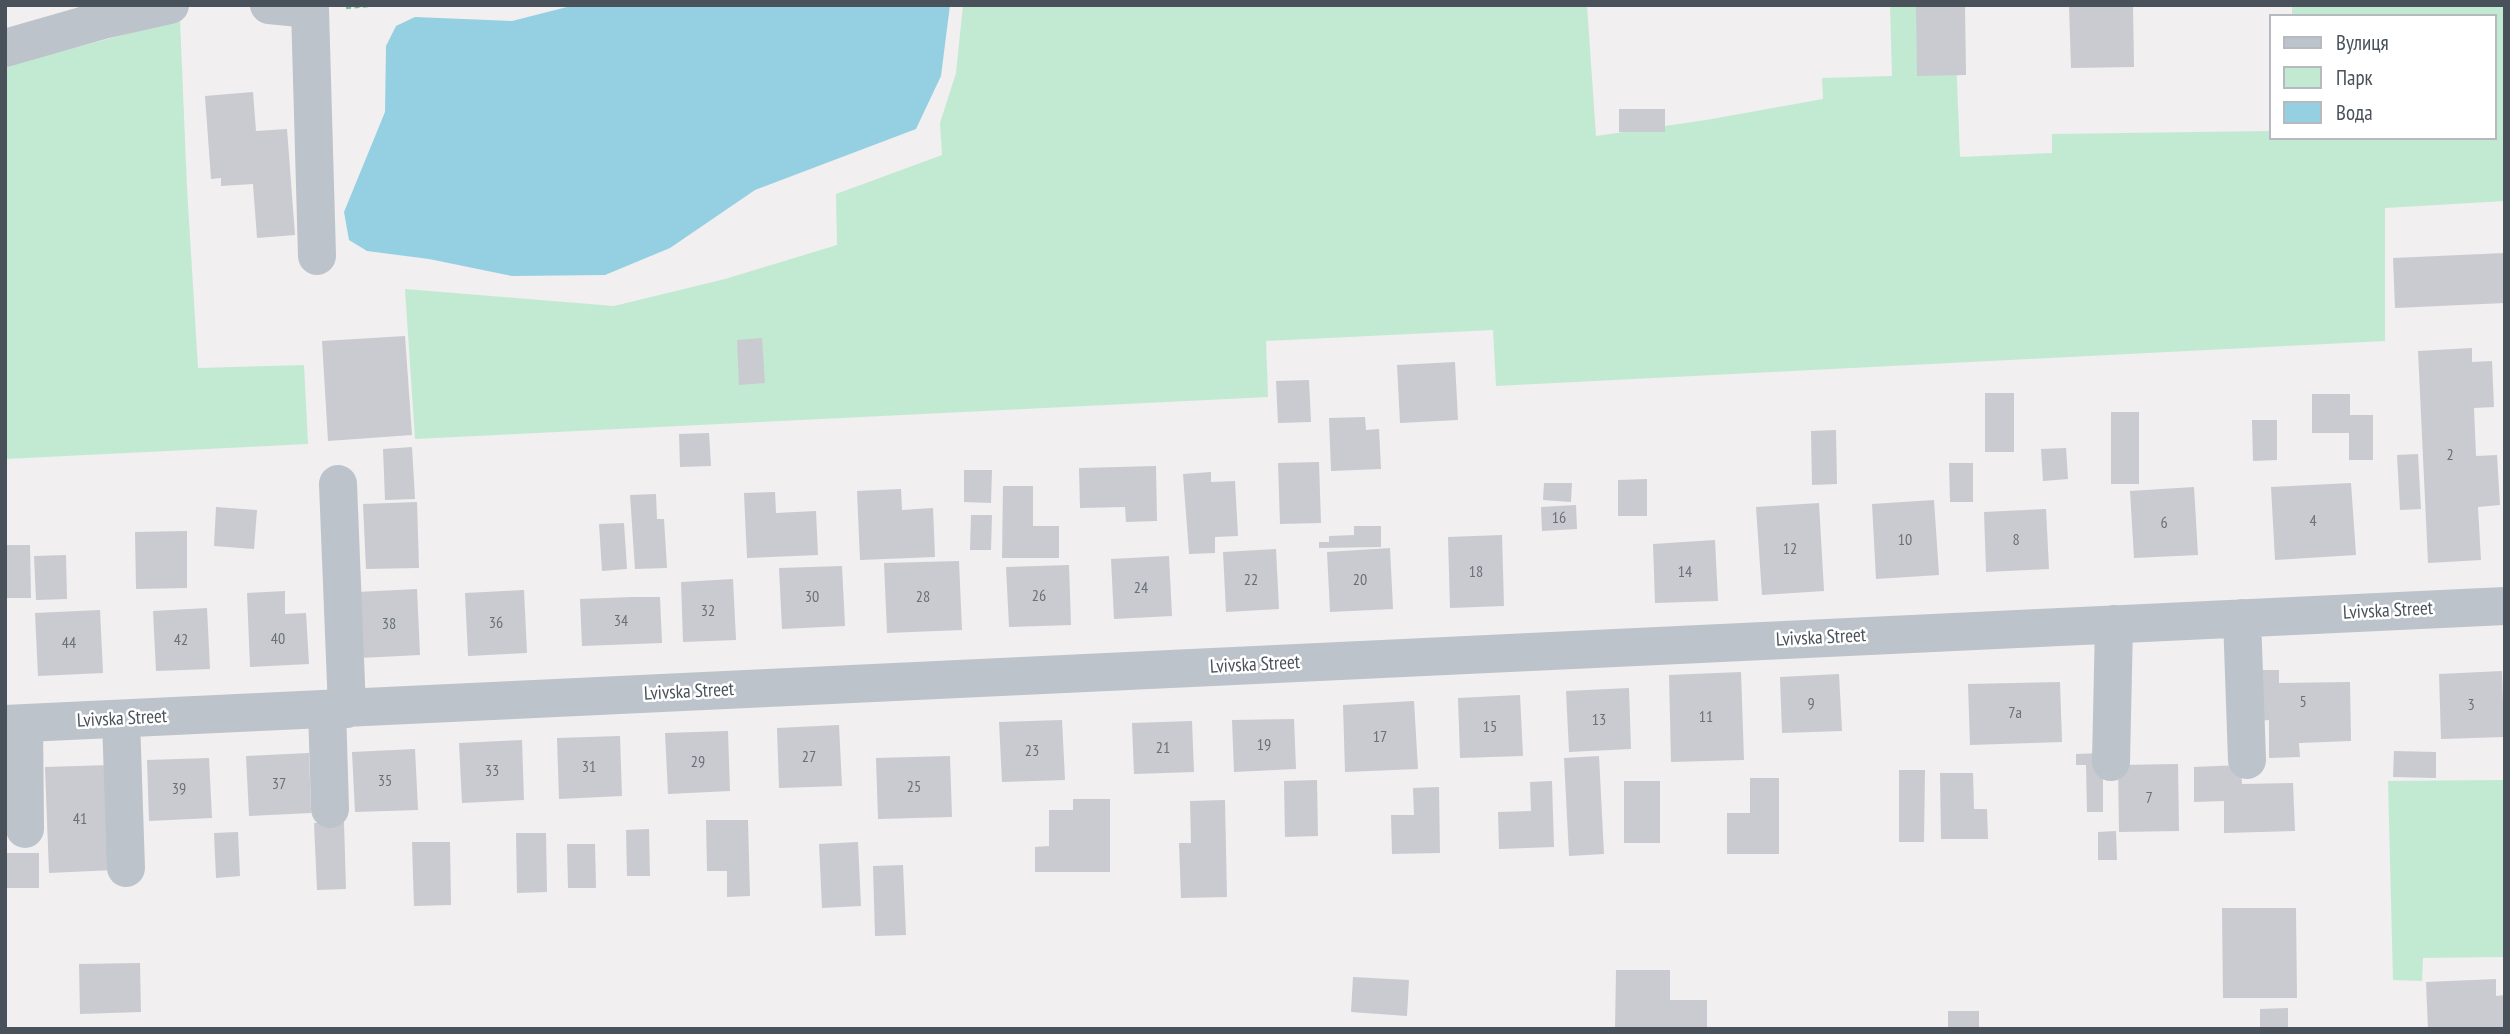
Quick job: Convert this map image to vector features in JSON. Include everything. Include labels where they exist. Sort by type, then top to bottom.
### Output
[{"type":"street","points":[[5,48],[103,20],[170,5]]},
{"type":"street","points":[[269,5],[310,9],[317,256]]},
{"type":"street","points":[[330,809],[337,709],[338,484]]},
{"type":"street","name":"Lvivska Street","points":[[14,724],[2505,606]]},
{"type":"street","points":[[2242,618],[2247,760]]},
{"type":"street","points":[[2111,762],[2114,624]]},
{"type":"street","points":[[121,719],[126,868]]},
{"type":"street","points":[[14,724],[25,829]]},
{"type":"green space","points":[[963,5],[1587,5],[1596,136],[1823,99],[1822,78],[1892,76],[1890,5],[1954,5],[1960,157],[2052,153],[2052,134],[2268,131],[2268,140],[2496,140],[2496,14],[2292,14],[2292,5],[2505,5],[2505,201],[2385,208],[2385,341],[1496,386],[1493,330],[1266,341],[1268,397],[415,439],[405,289],[614,306],[725,279],[837,245],[836,194],[942,155],[940,123],[956,73]]},
{"type":"green space","points":[[180,20],[198,368],[304,365],[308,444],[5,459],[5,66]]},
{"type":"green space","points":[[2505,780],[2505,968],[2503,957],[2423,958],[2422,981],[2393,980],[2388,781]]},
{"type":"water","points":[[575,5],[950,5],[941,76],[916,129],[755,190],[670,248],[605,275],[512,276],[429,259],[367,251],[349,240],[344,212],[385,112],[386,46],[396,26],[415,17],[512,21]]},
{"type":"building","points":[[1916,5],[1965,5],[1966,75],[1917,76]]},
{"type":"building","points":[[2069,5],[2133,5],[2134,67],[2071,68]]},
{"type":"building","points":[[253,92],[256,131],[287,129],[295,235],[257,238],[253,184],[221,186],[221,178],[211,179],[205,96]]},
{"type":"building","points":[[1619,109],[1665,109],[1665,132],[1619,132]]},
{"type":"building","points":[[2505,253],[2505,303],[2395,308],[2393,258]]},
{"type":"building","points":[[405,336],[412,435],[328,441],[322,341]]},
{"type":"building","points":[[762,338],[765,383],[739,385],[737,340]]},
{"type":"building","points":[[2472,348],[2472,362],[2492,361],[2494,407],[2474,408],[2476,456],[2497,455],[2500,505],[2478,507],[2481,560],[2428,563],[2418,351]]},
{"type":"building","points":[[1455,362],[1458,420],[1400,423],[1397,365]]},
{"type":"building","points":[[1309,380],[1311,422],[1278,423],[1276,381]]},
{"type":"building","points":[[1985,393],[2014,393],[2014,452],[1985,452]]},
{"type":"building","points":[[2312,394],[2350,394],[2350,415],[2373,415],[2373,460],[2349,460],[2349,433],[2312,433]]},
{"type":"building","points":[[2111,412],[2139,412],[2139,484],[2111,484]]},
{"type":"building","points":[[1365,417],[1366,430],[1379,429],[1381,469],[1331,471],[1329,418]]},
{"type":"building","points":[[2252,420],[2277,420],[2277,460],[2253,461]]},
{"type":"building","points":[[1836,430],[1837,484],[1812,485],[1811,431]]},
{"type":"building","points":[[709,433],[711,466],[680,467],[679,434]]},
{"type":"building","points":[[412,447],[415,499],[385,500],[383,449]]},
{"type":"building","points":[[2066,448],[2068,479],[2043,481],[2041,449]]},
{"type":"building","points":[[2418,454],[2421,509],[2400,510],[2397,455]]},
{"type":"building","points":[[1319,462],[1321,523],[1280,524],[1278,463]]},
{"type":"building","points":[[1949,463],[1973,463],[1973,502],[1950,502]]},
{"type":"building","points":[[1156,466],[1157,521],[1126,522],[1125,507],[1080,508],[1079,468]]},
{"type":"building","points":[[964,470],[992,470],[991,503],[964,502]]},
{"type":"building","points":[[1211,472],[1211,482],[1235,481],[1238,536],[1215,537],[1215,553],[1189,554],[1183,474]]},
{"type":"building","points":[[1647,479],[1647,516],[1618,516],[1618,480]]},
{"type":"building","points":[[1544,483],[1572,483],[1571,502],[1543,500]]},
{"type":"building","points":[[2351,483],[2356,555],[2275,560],[2271,487]]},
{"type":"building","points":[[1003,486],[1033,486],[1033,526],[1059,526],[1059,558],[1002,558]]},
{"type":"building","points":[[2194,487],[2198,555],[2134,558],[2130,491]]},
{"type":"building","points":[[901,489],[902,510],[933,508],[935,557],[860,560],[857,491]]},
{"type":"building","points":[[775,492],[776,513],[816,511],[818,555],[747,558],[744,493]]},
{"type":"building","points":[[656,494],[657,519],[664,519],[667,568],[635,569],[630,495]]},
{"type":"building","points":[[1934,500],[1939,575],[1876,579],[1872,504]]},
{"type":"building","points":[[417,502],[419,568],[366,569],[363,504]]},
{"type":"building","points":[[1819,503],[1824,591],[1762,595],[1756,507]]},
{"type":"building","points":[[1576,505],[1577,529],[1542,531],[1541,507]]},
{"type":"building","points":[[216,507],[257,510],[254,549],[214,546]]},
{"type":"building","points":[[2046,509],[2049,569],[1986,572],[1984,512]]},
{"type":"building","points":[[971,515],[992,515],[991,550],[970,550]]},
{"type":"building","points":[[624,523],[627,569],[602,571],[599,524]]},
{"type":"building","points":[[1354,526],[1381,526],[1381,547],[1319,548],[1319,542],[1329,542],[1329,536],[1354,535]]},
{"type":"building","points":[[187,531],[187,588],[136,589],[135,532]]},
{"type":"building","points":[[1502,535],[1504,606],[1450,608],[1448,537]]},
{"type":"building","points":[[1715,540],[1718,601],[1655,603],[1653,544]]},
{"type":"building","points":[[5,545],[30,545],[31,598],[5,598]]},
{"type":"building","points":[[1390,548],[1393,609],[1330,612],[1327,552]]},
{"type":"building","points":[[1276,549],[1279,609],[1226,612],[1223,552]]},
{"type":"building","points":[[66,555],[67,599],[36,600],[34,556]]},
{"type":"building","points":[[1169,556],[1172,616],[1114,619],[1111,559]]},
{"type":"building","points":[[959,561],[962,630],[887,633],[884,563]]},
{"type":"building","points":[[1069,565],[1071,625],[1009,627],[1006,567]]},
{"type":"building","points":[[842,566],[845,626],[782,629],[779,568]]},
{"type":"building","points":[[733,579],[736,640],[683,642],[681,582]]},
{"type":"building","points":[[417,589],[420,655],[360,658],[357,592]]},
{"type":"building","points":[[524,590],[527,653],[468,656],[465,593]]},
{"type":"building","points":[[285,591],[285,614],[306,613],[309,664],[250,667],[247,593]]},
{"type":"building","points":[[660,597],[662,643],[582,646],[580,599]]},
{"type":"building","points":[[207,608],[210,669],[156,671],[153,611]]},
{"type":"building","points":[[100,610],[103,673],[38,676],[35,613]]},
{"type":"building","points":[[2256,670],[2279,670],[2279,683],[2350,682],[2351,741],[2299,743],[2300,757],[2269,758],[2269,720],[2257,721]]},
{"type":"building","points":[[2502,671],[2504,737],[2441,739],[2439,674]]},
{"type":"building","points":[[1741,672],[1744,760],[1671,762],[1669,675]]},
{"type":"building","points":[[1839,674],[1842,731],[1782,733],[1780,677]]},
{"type":"building","points":[[2060,682],[2062,742],[1970,745],[1968,684]]},
{"type":"building","points":[[1629,688],[1631,749],[1569,752],[1566,691]]},
{"type":"building","points":[[1520,695],[1523,756],[1460,758],[1458,698]]},
{"type":"building","points":[[1414,701],[1418,769],[1345,772],[1343,705]]},
{"type":"building","points":[[1294,719],[1296,769],[1234,772],[1232,720]]},
{"type":"building","points":[[1062,720],[1065,780],[1002,782],[999,722]]},
{"type":"building","points":[[1192,721],[1194,772],[1134,774],[1132,723]]},
{"type":"building","points":[[839,725],[842,786],[779,788],[777,728]]},
{"type":"building","points":[[728,731],[730,791],[668,794],[665,733]]},
{"type":"building","points":[[620,736],[622,796],[559,799],[557,738]]},
{"type":"building","points":[[522,740],[524,800],[462,803],[459,743]]},
{"type":"building","points":[[415,749],[418,810],[355,812],[352,752]]},
{"type":"building","points":[[2394,751],[2436,752],[2436,778],[2393,777]]},
{"type":"building","points":[[309,753],[311,813],[249,816],[246,756]]},
{"type":"building","points":[[2103,753],[2103,812],[2087,812],[2086,765],[2076,765],[2076,754]]},
{"type":"building","points":[[950,756],[952,817],[878,819],[876,758]]},
{"type":"building","points":[[1599,756],[1604,854],[1569,856],[1564,758]]},
{"type":"building","points":[[209,758],[212,818],[149,821],[147,760]]},
{"type":"building","points":[[2178,764],[2179,831],[2119,832],[2118,765]]},
{"type":"building","points":[[110,765],[114,870],[49,873],[45,767]]},
{"type":"building","points":[[2241,765],[2242,784],[2293,783],[2295,831],[2224,833],[2224,801],[2194,802],[2194,767]]},
{"type":"building","points":[[1899,770],[1925,770],[1924,842],[1899,842]]},
{"type":"building","points":[[1940,773],[1973,773],[1974,809],[1987,809],[1988,839],[1941,839]]},
{"type":"building","points":[[1750,778],[1779,778],[1779,854],[1727,854],[1727,813],[1750,813]]},
{"type":"building","points":[[1317,780],[1318,836],[1285,837],[1284,781]]},
{"type":"building","points":[[1552,781],[1554,847],[1499,849],[1498,812],[1531,811],[1530,782]]},
{"type":"building","points":[[1624,781],[1660,781],[1660,843],[1624,843]]},
{"type":"building","points":[[1439,787],[1440,853],[1392,854],[1391,815],[1414,815],[1413,788]]},
{"type":"building","points":[[1073,799],[1110,799],[1110,872],[1035,872],[1035,847],[1049,846],[1049,810],[1073,810]]},
{"type":"building","points":[[1225,800],[1227,897],[1181,898],[1179,843],[1191,843],[1190,801]]},
{"type":"building","points":[[706,820],[748,820],[750,896],[727,897],[727,871],[707,871]]},
{"type":"building","points":[[344,822],[346,889],[317,890],[314,823]]},
{"type":"building","points":[[649,829],[650,876],[627,876],[626,830]]},
{"type":"building","points":[[2116,831],[2117,860],[2098,860],[2098,832]]},
{"type":"building","points":[[238,832],[240,876],[216,878],[214,833]]},
{"type":"building","points":[[516,833],[546,833],[547,892],[517,893]]},
{"type":"building","points":[[412,842],[450,842],[451,905],[414,906]]},
{"type":"building","points":[[858,842],[861,906],[822,908],[819,844]]},
{"type":"building","points":[[567,844],[595,844],[596,888],[568,888]]},
{"type":"building","points":[[5,853],[39,853],[39,888],[5,888]]},
{"type":"building","points":[[903,865],[906,935],[875,936],[873,866]]},
{"type":"building","points":[[2222,908],[2296,908],[2297,998],[2223,998]]},
{"type":"building","points":[[140,963],[141,1012],[80,1014],[79,964]]},
{"type":"building","points":[[1616,970],[1670,970],[1670,1000],[1707,1000],[1707,1029],[1615,1029]]},
{"type":"building","points":[[1353,977],[1409,980],[1407,1016],[1351,1012]]},
{"type":"building","points":[[2496,979],[2496,996],[2505,995],[2505,1029],[2428,1029],[2426,982]]},
{"type":"building","points":[[2288,1008],[2288,1029],[2260,1029],[2260,1009]]},
{"type":"building","points":[[1948,1011],[1979,1011],[1979,1029],[1948,1029]]}]
